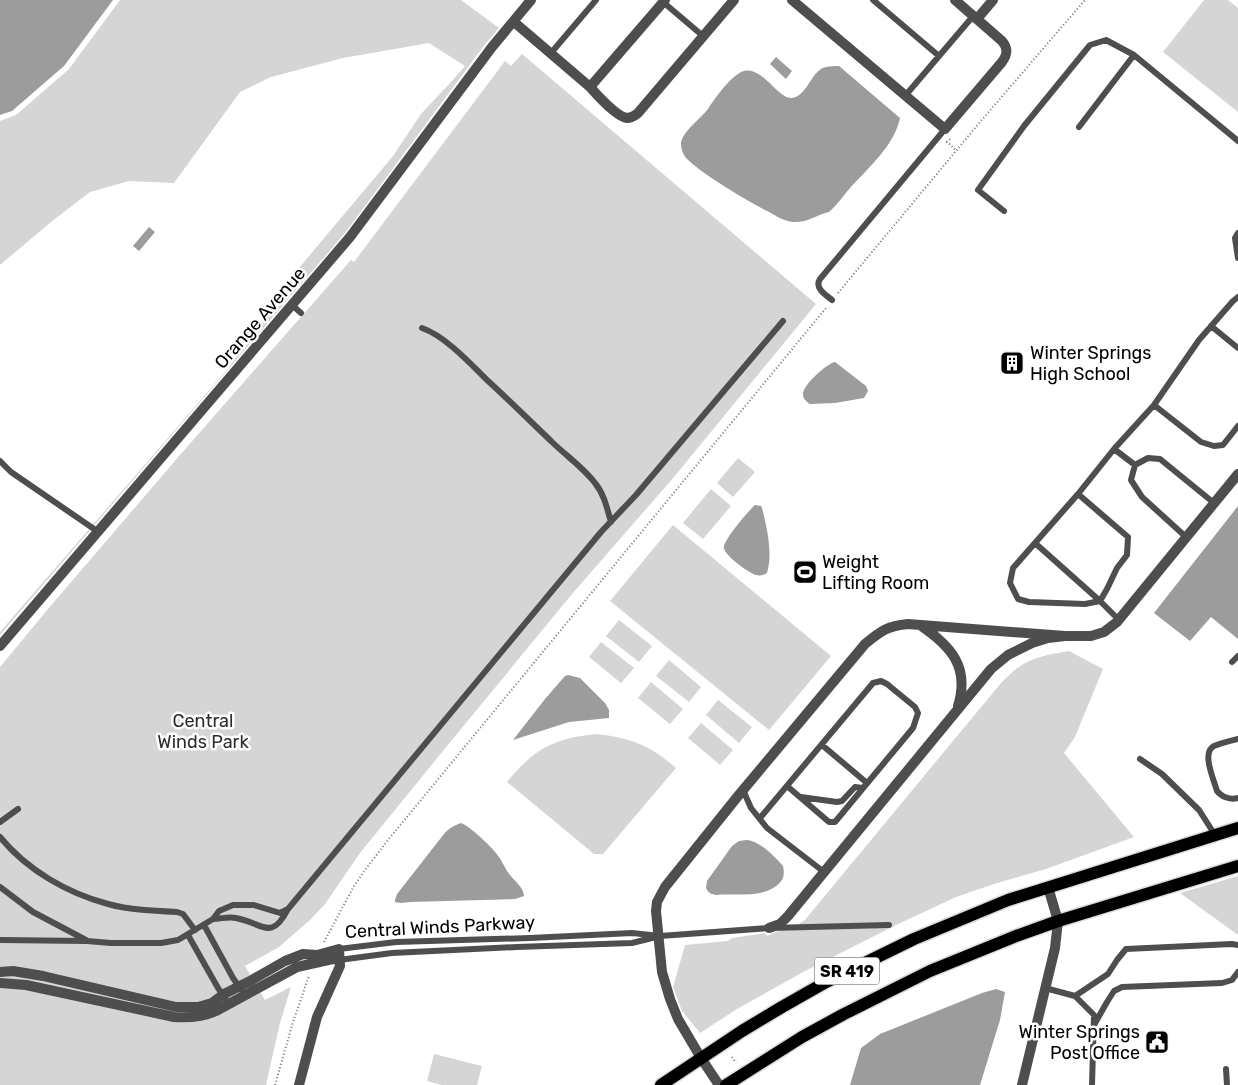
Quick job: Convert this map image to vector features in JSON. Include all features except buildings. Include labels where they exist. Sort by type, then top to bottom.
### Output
[{"type":"main road","name":"SR 419","points":[[661,1085],[742,1031],[782,1007],[826,982],[914,939],[1008,900],[1238,828]]},
{"type":"main road","name":"SR 419","points":[[726,1085],[802,1037],[930,971],[1058,921],[1238,866]]},
{"type":"street","name":"Orange Avenue","points":[[0,646],[350,237],[492,47],[531,0]]},
{"type":"street","points":[[514,22],[619,114],[631,118],[638,113],[734,0]]},
{"type":"street","points":[[792,0],[948,133],[1002,62],[1007,50],[1005,44],[955,0]]},
{"type":"street","points":[[975,17],[994,0]]},
{"type":"street","points":[[590,87],[664,1]]},
{"type":"street","points":[[719,1085],[678,1019],[670,999],[662,972],[660,936],[656,911],[657,902],[665,887],[743,790],[865,644],[880,631],[895,625],[908,624],[1065,636],[1091,636],[1104,632],[1119,620],[1238,474]]},
{"type":"street","points":[[918,624],[949,649],[958,664],[962,679],[961,695],[956,712]]},
{"type":"street","points":[[769,928],[780,924],[788,916],[991,669],[1008,655],[1032,643],[1048,638],[1065,636]]},
{"type":"street","points":[[1022,1085],[1055,948],[1058,921],[1048,887]]},
{"type":"street","points":[[299,1085],[317,1017],[340,966],[339,949]]},
{"type":"street","name":"Central Winds Parkway","points":[[0,983],[26,985],[182,1018],[202,1016],[230,1004],[243,990],[285,961],[303,954],[317,955],[339,949]]},
{"type":"street","name":"Central Winds Parkway","points":[[0,972],[13,971],[44,976],[181,1008],[212,1003],[224,994],[243,990],[297,967],[313,965],[333,959],[340,960]]},
{"type":"lane","points":[[551,53],[596,0]]},
{"type":"lane","points":[[873,0],[939,56]]},
{"type":"lane","points":[[664,1],[703,36]]},
{"type":"lane","points":[[905,96],[975,17]]},
{"type":"lane","points":[[1004,211],[978,190],[1024,126],[1090,45],[1106,40],[1134,55],[1238,141]]},
{"type":"lane","points":[[1079,127],[1134,55]]},
{"type":"lane","points":[[832,300],[818,287],[820,279],[948,133]]},
{"type":"lane","points":[[1238,233],[1235,238],[1238,258]]},
{"type":"lane","points":[[1078,494],[1128,537],[1127,554],[1117,568],[1107,590],[1100,601],[1085,604],[1018,600],[1010,583],[1014,568],[1114,449],[1154,405],[1199,340],[1238,297]]},
{"type":"lane","points":[[292,305],[301,313]]},
{"type":"lane","points":[[213,919],[238,918],[270,929],[275,927],[284,918],[288,909],[610,522],[636,495],[783,321]]},
{"type":"lane","points":[[1211,326],[1238,348]]},
{"type":"lane","points":[[422,328],[440,338],[469,363],[587,474],[600,489],[610,522]]},
{"type":"lane","points":[[1154,405],[1201,442],[1214,446],[1223,444],[1238,426]]},
{"type":"lane","points":[[1114,449],[1135,465]]},
{"type":"lane","points":[[1186,537],[1142,497],[1131,480],[1135,465],[1148,458],[1160,458],[1214,503]]},
{"type":"lane","points":[[0,461],[11,472],[97,532]]},
{"type":"lane","points":[[1035,543],[1119,620]]},
{"type":"lane","points":[[1232,662],[1238,656]]},
{"type":"lane","points":[[760,818],[873,683],[881,681],[888,684],[916,707],[918,713],[913,728],[835,822],[829,822],[787,786]]},
{"type":"lane","points":[[1238,739],[1212,746],[1207,758],[1217,791],[1227,798],[1238,798]]},
{"type":"lane","points":[[822,745],[865,785]]},
{"type":"lane","points":[[1140,759],[1162,774],[1199,810],[1215,835]]},
{"type":"lane","points":[[799,797],[837,802],[842,801],[855,788],[865,785]]},
{"type":"lane","points":[[743,790],[751,808],[767,828],[824,872]]},
{"type":"lane","points":[[0,822],[18,809]]},
{"type":"lane","points":[[0,837],[21,859],[57,884],[108,904],[177,912],[183,914],[195,930]]},
{"type":"lane","points":[[0,887],[33,912],[88,941]]},
{"type":"lane","points":[[0,940],[161,943],[178,940],[188,935],[213,919],[219,911],[233,904],[254,905],[280,913],[288,909]]},
{"type":"lane","points":[[204,925],[233,978],[243,990]]},
{"type":"lane","name":"Central Winds Parkway","points":[[340,960],[392,953],[632,943],[660,936],[769,928],[889,925]]},
{"type":"lane","name":"Central Winds Parkway","points":[[339,949],[396,942],[632,933],[660,936]]},
{"type":"lane","points":[[188,935],[218,988],[230,1004]]},
{"type":"lane","points":[[1075,996],[1108,974],[1126,949],[1238,945]]},
{"type":"lane","points":[[1094,1025],[1114,991],[1122,987],[1222,983],[1232,980],[1238,972]]},
{"type":"lane","points":[[1045,988],[1075,996],[1094,1015],[1092,1085]]},
{"type":"lane","points":[[1226,1068],[1226,1085]]},
{"type":"path","points":[[321,947],[354,886],[388,840],[956,150],[1085,0]]},
{"type":"path","points":[[948,133],[947,142],[956,150]]},
{"type":"path","points":[[275,1085],[309,975]]},
{"type":"path","points":[[732,1057],[738,1066]]},
{"type":"green space","points":[[120,0],[461,0],[499,28],[345,233],[0,635],[0,632],[225,372],[300,270],[299,268],[393,156],[421,114],[465,66],[429,43],[343,58],[271,77],[240,92],[174,183],[129,181],[90,192],[0,265],[0,121],[16,115],[69,69]]},
{"type":"green space","points":[[1204,0],[1228,0],[1238,8],[1238,112],[1163,52]]},
{"type":"green space","name":"Central Winds Park","points":[[522,54],[816,304],[674,477],[572,594],[438,757],[360,853],[325,904],[279,947],[245,966],[265,1000],[291,987],[280,1023],[266,1085],[0,1085],[0,667],[180,455],[351,260],[354,262],[505,61],[511,66]]},
{"type":"green space","points":[[738,458],[755,472],[733,497],[717,483]]},
{"type":"green space","points":[[711,489],[731,506],[703,539],[683,523]]},
{"type":"green space","points":[[673,525],[831,656],[769,730],[610,601]]},
{"type":"green space","points":[[619,620],[652,646],[639,662],[606,636]]},
{"type":"green space","points":[[601,642],[634,668],[621,683],[589,657]]},
{"type":"green space","points":[[1069,651],[1103,669],[1075,737],[1064,753],[1134,837],[1046,869],[956,897],[805,971],[737,1009],[700,1033],[682,1011],[673,987],[685,945],[728,941],[732,938],[765,933],[767,936],[783,929],[797,927],[804,921],[1001,683],[1016,669],[1028,662],[1055,653]]},
{"type":"green space","points":[[669,660],[701,687],[689,702],[656,676]]},
{"type":"green space","points":[[651,682],[683,709],[670,724],[638,698]]},
{"type":"green space","points":[[718,700],[752,727],[739,743],[706,715]]},
{"type":"green space","points":[[701,723],[733,750],[720,765],[688,738]]},
{"type":"green space","points":[[597,734],[630,740],[640,744],[667,760],[676,768],[603,854],[594,854],[507,782],[526,761],[546,747],[557,742]]},
{"type":"green space","points":[[1238,876],[1238,935],[1180,893]]},
{"type":"green space","points":[[434,1054],[482,1066],[477,1085],[442,1085],[427,1081]]},
{"type":"shaded area","points":[[0,0],[113,0],[64,66],[12,111],[0,115]]},
{"type":"shaded area","points":[[776,57],[792,71],[786,79],[770,64]]},
{"type":"shaded area","points":[[839,66],[900,118],[887,147],[829,212],[803,221],[793,222],[783,219],[720,183],[696,167],[684,155],[681,144],[684,135],[708,109],[724,87],[739,73],[751,71],[757,73],[782,94],[792,98],[801,94],[821,69]]},
{"type":"shaded area","points":[[149,227],[155,232],[139,251],[133,246]]},
{"type":"shaded area","points":[[835,362],[866,386],[868,391],[864,398],[835,403],[810,404],[803,396],[804,390],[811,380]]},
{"type":"shaded area","points":[[755,505],[762,508],[769,549],[769,565],[767,573],[763,575],[753,574],[738,564],[728,555],[724,548],[731,533]]},
{"type":"shaded area","points":[[1238,506],[1238,639],[1211,617],[1190,641],[1154,613]]},
{"type":"shaded area","points":[[568,675],[580,678],[605,703],[609,710],[609,718],[569,722],[513,740],[545,699]]},
{"type":"shaded area","points":[[461,823],[487,843],[496,853],[507,871],[522,889],[524,896],[515,899],[395,902],[397,894],[444,834],[451,827]]},
{"type":"shaded area","points":[[747,840],[762,846],[780,862],[783,866],[783,878],[770,890],[762,893],[716,895],[710,893],[706,888],[707,881],[732,846],[739,841]]},
{"type":"shaded area","points":[[996,989],[1005,992],[1000,1020],[980,1085],[850,1085],[861,1048],[880,1034]]},
{"type":"place","name":"Winter Springs High School","points":[[1012,363]]},
{"type":"place","name":"Weight Lifting Room","points":[[805,572]]},
{"type":"place","name":"Winter Springs Post Office","points":[[1157,1042]]}]
